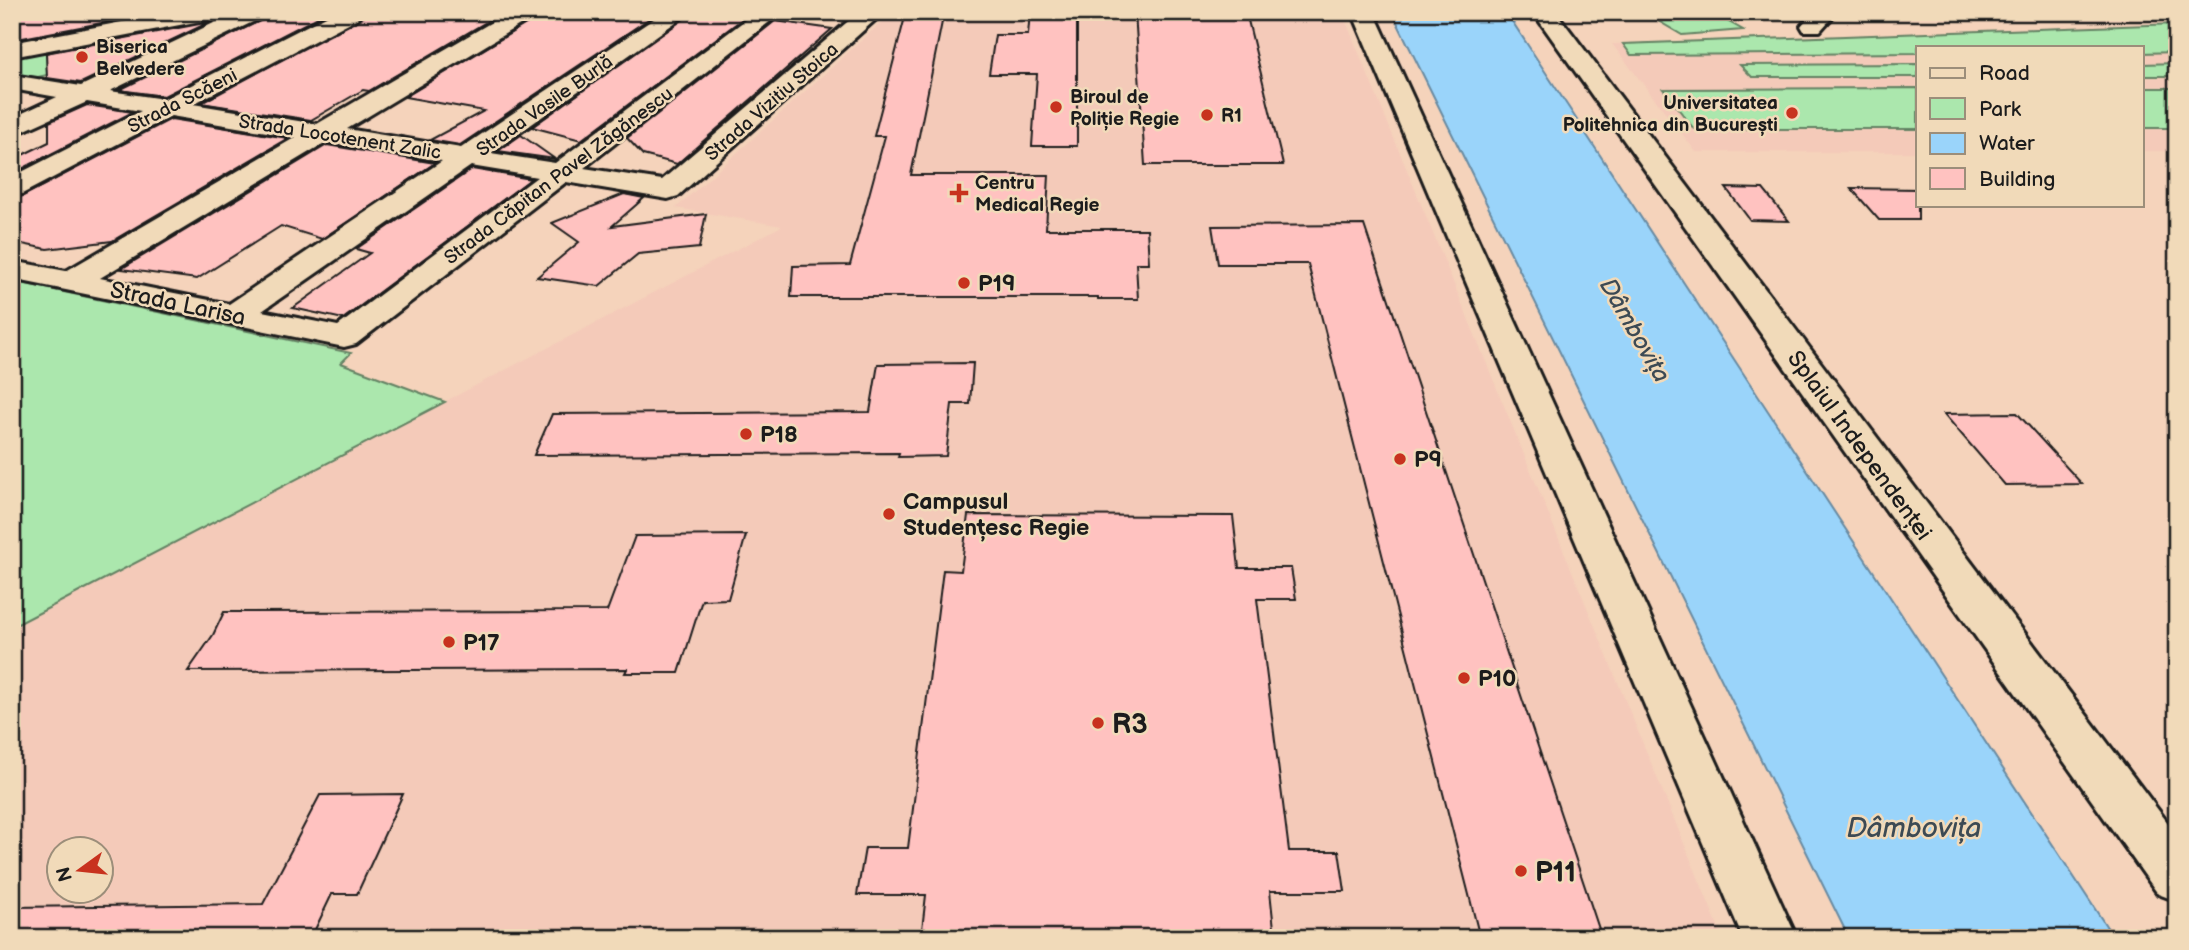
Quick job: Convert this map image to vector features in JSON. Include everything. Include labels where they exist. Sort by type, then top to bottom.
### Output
[{"type":"street","points":[[12,50],[211,12]]},
{"type":"street","points":[[12,128],[255,12]]},
{"type":"street","name":"Strada Scăeni","points":[[12,188],[352,12]]},
{"type":"street","points":[[311,132],[504,12]]},
{"type":"street","points":[[60,279],[311,132],[525,12]]},
{"type":"street","name":"Strada Vasile Burlă","points":[[234,315],[679,12]]},
{"type":"street","name":"Strada Căpitan Pavel Zăgănescu","points":[[344,337],[771,12]]},
{"type":"street","name":"Strada Vizitiu Stoica","points":[[668,190],[873,12]]},
{"type":"street","points":[[1363,12],[1770,938]]},
{"type":"street","name":"Splaiul Independenței","points":[[1544,12],[2177,877]]},
{"type":"street","name":"Strada Locotenent Zalic","points":[[12,82],[668,190]]},
{"type":"street","name":"Strada Larisa","points":[[12,270],[344,337]]},
{"type":"shaded area","name":"Campusul Studențesc Regie","points":[[893,12],[1342,12],[1723,938],[12,938],[12,627],[782,226],[676,208]]},
{"type":"shaded area","name":"Universitatea Politehnica din București","points":[[2177,22],[2177,151],[2144,151],[2144,46],[1916,46],[1916,152],[1696,152],[1612,44]]},
{"type":"green space","points":[[1711,12],[1743,30],[1682,35],[1655,19]]},
{"type":"green space","points":[[222,13],[224,18],[164,46],[137,42],[135,32],[46,49],[47,75],[25,80],[12,77],[12,53]]},
{"type":"green space","points":[[2177,24],[2177,52],[2144,53],[2144,46],[1916,46],[1916,53],[1631,55],[1623,44]]},
{"type":"green space","points":[[2177,63],[2177,76],[2144,76],[2144,64]]},
{"type":"green space","points":[[1916,64],[1916,77],[1752,77],[1740,65]]},
{"type":"green space","points":[[1916,88],[1916,129],[1694,129],[1663,89]]},
{"type":"green space","points":[[2144,88],[2177,88],[2177,128],[2144,128]]},
{"type":"green space","points":[[12,281],[351,353],[341,363],[445,402],[12,627]]},
{"type":"water","name":"Dâmbovița","points":[[1392,12],[1506,12],[2114,938],[1849,938]]},
{"type":"building","points":[[12,12],[159,12],[12,40]]},
{"type":"building","points":[[268,12],[328,12],[164,96],[119,90],[264,19]]},
{"type":"building","points":[[371,12],[503,12],[369,91],[363,90],[311,120],[201,103]]},
{"type":"building","points":[[538,12],[659,12],[460,145],[430,140],[484,111],[405,97],[534,19]]},
{"type":"building","points":[[693,12],[745,17],[581,140],[532,127]]},
{"type":"building","points":[[1030,12],[1077,12],[1077,146],[1032,146],[1037,74],[989,74],[995,35],[1028,35]]},
{"type":"building","name":"R1","points":[[1135,12],[1246,12],[1283,165],[1145,165]]},
{"type":"building","points":[[905,17],[943,17],[911,175],[1049,175],[1046,229],[1147,229],[1149,263],[1136,263],[1138,299],[791,297],[793,266],[850,265],[885,136],[874,136]]},
{"type":"building","points":[[775,21],[832,29],[677,164],[643,155],[627,138]]},
{"type":"building","points":[[210,22],[81,83],[47,78],[46,53]]},
{"type":"building","points":[[87,105],[133,112],[12,174],[12,160],[49,142],[49,122]]},
{"type":"building","points":[[171,119],[288,138],[112,241],[47,249],[12,242],[12,199],[23,196]]},
{"type":"building","points":[[521,135],[555,159],[498,151]]},
{"type":"building","points":[[327,145],[435,163],[322,239],[281,226],[197,279],[121,269]]},
{"type":"building","points":[[472,169],[531,179],[343,319],[293,308],[370,253],[356,249]]},
{"type":"building","points":[[1726,188],[1763,189],[1789,221],[1750,220]]},
{"type":"building","points":[[1851,188],[1916,189],[1918,220],[1879,220]]},
{"type":"building","points":[[624,194],[644,198],[612,226],[706,214],[699,248],[638,254],[599,286],[537,277],[579,242],[552,223]]},
{"type":"building","points":[[1364,225],[1602,938],[1480,938],[1308,264],[1218,264],[1212,226]]},
{"type":"building","name":"P18","points":[[973,363],[970,404],[952,404],[946,456],[898,457],[899,453],[534,455],[552,414],[870,412],[878,364]]},
{"type":"building","points":[[2017,413],[2082,484],[2005,485],[1944,414]]},
{"type":"building","name":"R3","points":[[968,515],[1233,516],[1239,568],[1291,568],[1296,599],[1257,599],[1289,851],[1339,851],[1345,891],[1270,891],[1275,938],[921,938],[926,895],[857,895],[865,848],[908,848],[943,570],[961,571]]},
{"type":"building","name":"P17","points":[[746,535],[728,599],[702,600],[679,673],[625,673],[627,669],[188,671],[213,635],[224,612],[607,611],[635,536]]},
{"type":"building","points":[[403,794],[357,894],[332,894],[311,938],[12,938],[12,907],[263,904],[320,795]]},
{"type":"place","name":"Biserica Belvedere","points":[[82,57]]},
{"type":"place","name":"Biroul de Poliție Regie","points":[[1056,107]]},
{"type":"place","name":"Universitatea Politehnica din București","points":[[1792,113]]},
{"type":"place","name":"R1","points":[[1207,115]]},
{"type":"place","name":"Centru Medical Regie","points":[[959,193]]},
{"type":"place","name":"P19","points":[[964,283]]},
{"type":"place","name":"P18","points":[[746,434]]},
{"type":"place","name":"P9","points":[[1400,459]]},
{"type":"place","name":"Campusul Studențesc Regie","points":[[889,514]]},
{"type":"place","name":"P17","points":[[449,642]]},
{"type":"place","name":"P10","points":[[1464,678]]},
{"type":"place","name":"R3","points":[[1098,723]]},
{"type":"place","name":"P11","points":[[1521,871]]}]
